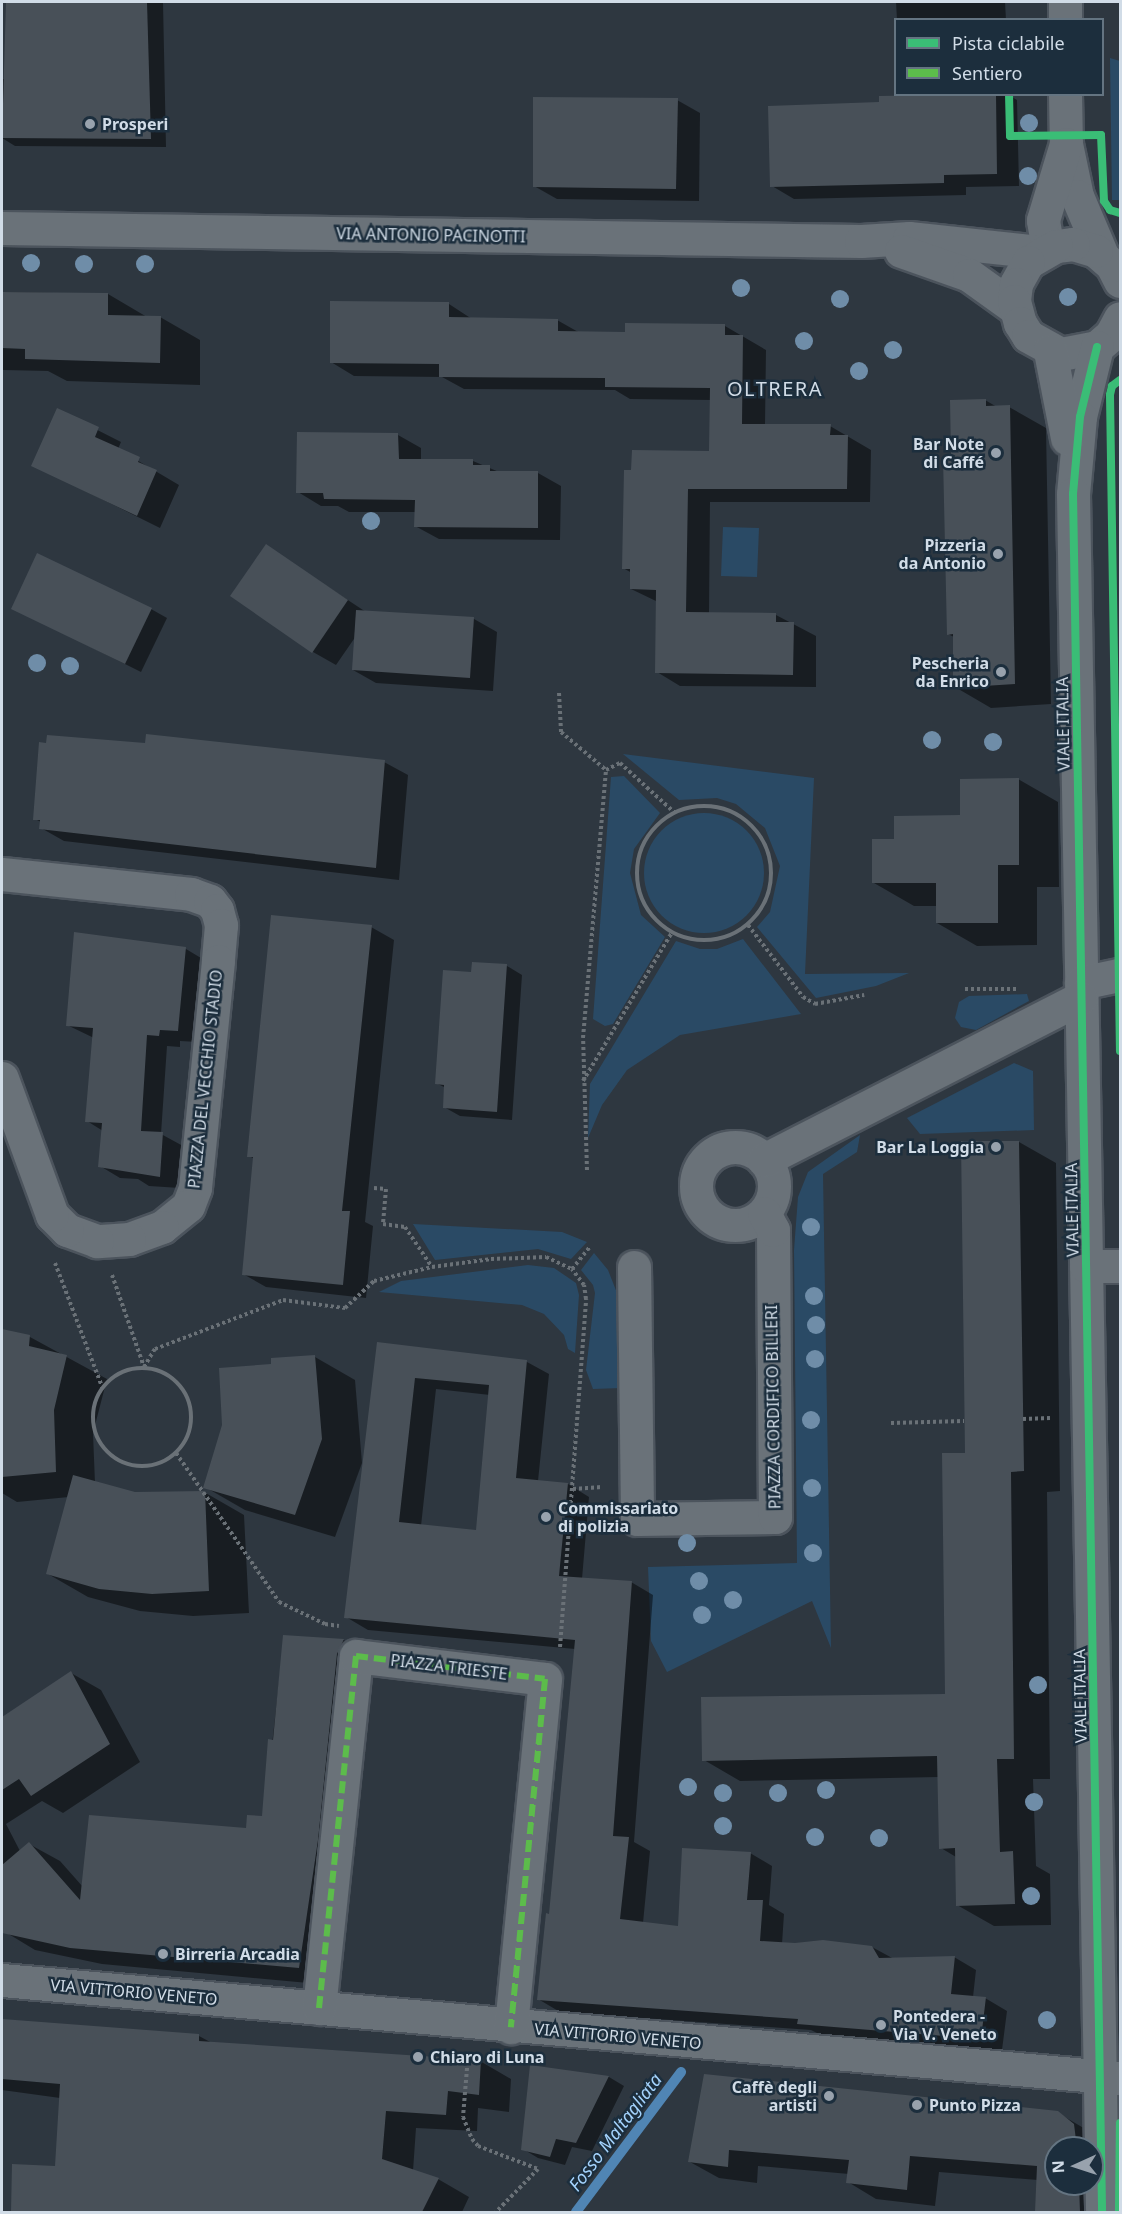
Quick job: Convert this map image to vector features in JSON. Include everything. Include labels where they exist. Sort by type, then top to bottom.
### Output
[{"type":"street","points":[[1065,2],[1065,18]]},
{"type":"street","points":[[1065,96],[1066,140],[1081,211],[1115,271]]},
{"type":"street","points":[[1066,140],[1043,220],[1044,250],[1020,276],[1015,308],[1028,336],[1050,351],[1071,354],[1106,347],[1120,318]]},
{"type":"street","name":"VIA ANTONIO PACINOTTI","points":[[2,228],[861,241],[937,240],[1044,250],[1073,244],[1115,271]]},
{"type":"street","name":"VIA ANTONIO PACINOTTI","points":[[861,241],[950,266],[980,280],[1015,308]]},
{"type":"street","name":"VIALE ITALIA","points":[[1073,494],[1080,417],[1106,347]]},
{"type":"street","name":"VIALE ITALIA","points":[[1050,351],[1066,425],[1073,494],[1086,1266],[1109,2077]]},
{"type":"street","name":"PIAZZA DEL VECCHIO STADIO","points":[[2,874],[191,894],[210,901],[217,910],[221,925],[218,962],[195,1188],[188,1206],[162,1227],[129,1239],[92,1240],[67,1230],[52,1215],[2,1078]]},
{"type":"street","points":[[764,1160],[1081,990],[1120,975]]},
{"type":"street","points":[[730,1147],[755,1152],[764,1160],[774,1176],[774,1190],[764,1212],[744,1224],[720,1222],[702,1207],[696,1182],[707,1158],[730,1147]]},
{"type":"street","name":"PIAZZA CORDIFICO BILLERI","points":[[634,1267],[637,1520],[775,1517],[772,1222],[764,1212]]},
{"type":"street","points":[[1086,1266],[1120,1266]]},
{"type":"street","points":[[319,2008],[356,1656]]},
{"type":"street","name":"PIAZZA TRIESTE","points":[[356,1656],[545,1679]]},
{"type":"street","points":[[511,2027],[545,1679]]},
{"type":"street","name":"VIA VITTORIO VENETO","points":[[2,1980],[511,2027],[1109,2077]]},
{"type":"street","points":[[1102,2212],[1109,2077]]},
{"type":"path","points":[[559,693],[561,732],[606,770]]},
{"type":"path","points":[[606,770],[620,763],[675,813]]},
{"type":"path","points":[[586,1170],[581,1084],[606,770]]},
{"type":"path","points":[[697,806],[724,809],[739,815],[761,838],[768,853],[771,877],[762,907],[748,925],[734,934],[711,940],[672,932],[644,903],[637,874],[649,836],[675,813],[697,806]]},
{"type":"path","points":[[748,925],[803,997],[815,1004],[864,995]]},
{"type":"path","points":[[581,1084],[672,932]]},
{"type":"path","points":[[965,989],[1030,989]]},
{"type":"path","points":[[374,1188],[386,1189],[382,1224],[405,1227],[432,1267]]},
{"type":"path","points":[[572,1269],[590,1247]]},
{"type":"path","points":[[144,1367],[155,1349],[283,1300],[345,1308],[374,1281],[432,1267],[535,1256],[559,1260],[572,1269],[584,1286],[584,1320],[560,1649],[545,1679]]},
{"type":"path","points":[[53,1259],[102,1388]]},
{"type":"path","points":[[113,1266],[111,1273],[144,1367]]},
{"type":"path","points":[[144,1367],[171,1377],[188,1398],[190,1426],[176,1453],[149,1466],[134,1466],[112,1457],[100,1443],[93,1424],[94,1406],[102,1388],[123,1371],[144,1367]]},
{"type":"path","points":[[1023,1419],[1050,1418]]},
{"type":"path","points":[[891,1423],[964,1421]]},
{"type":"path","points":[[176,1453],[279,1602],[325,1624],[353,1628],[356,1656]]},
{"type":"path","points":[[467,2064],[463,2117],[472,2139],[478,2146],[538,2169],[496,2212]]},
{"type":"shaded area","points":[[1110,58],[1120,61],[1120,200],[1112,200]]},
{"type":"shaded area","points":[[723,527],[759,528],[757,577],[721,576]]},
{"type":"shaded area","points":[[623,754],[814,778],[805,974],[909,973],[876,986],[816,998],[757,927],[770,912],[780,866],[765,828],[736,804],[717,798],[679,800]]},
{"type":"shaded area","points":[[624,776],[660,813],[634,849],[630,873],[641,915],[665,937],[613,1024],[605,1026],[593,1019],[611,777]]},
{"type":"shaded area","points":[[704,813],[727,818],[746,831],[759,850],[764,873],[759,896],[746,915],[727,928],[704,933],[681,928],[662,915],[649,896],[644,873],[649,850],[662,831],[681,818]]},
{"type":"shaded area","points":[[743,939],[801,1014],[680,1035],[627,1070],[602,1105],[588,1138],[590,1084],[676,941],[700,949],[717,949]]},
{"type":"shaded area","points":[[1027,994],[1029,1001],[976,1030],[961,1027],[955,1018],[959,1002],[969,996]]},
{"type":"shaded area","points":[[1014,1063],[1033,1071],[1034,1130],[920,1134],[907,1118]]},
{"type":"shaded area","points":[[860,1135],[857,1152],[823,1174],[831,1648],[812,1601],[667,1672],[651,1641],[648,1567],[797,1563],[794,1250],[798,1197],[808,1172]]},
{"type":"shaded area","points":[[413,1224],[562,1232],[587,1242],[571,1259],[538,1249],[435,1260]]},
{"type":"shaded area","points":[[594,1253],[608,1270],[619,1298],[621,1388],[593,1389],[586,1370],[595,1293],[593,1285],[581,1270]]},
{"type":"shaded area","points":[[528,1265],[554,1268],[576,1283],[579,1295],[575,1353],[568,1349],[564,1335],[544,1314],[522,1305],[379,1292],[401,1281]]},
{"type":"building","points":[[6,2],[147,2],[151,139],[2,138]]},
{"type":"building","points":[[879,96],[996,96],[997,174],[944,175],[944,183],[770,187],[768,106],[879,102]]},
{"type":"building","points":[[533,97],[678,98],[676,189],[533,187]]},
{"type":"building","points":[[2,292],[108,293],[108,315],[161,316],[160,363],[25,359],[25,349],[2,348]]},
{"type":"building","points":[[330,301],[449,302],[449,317],[558,319],[558,331],[625,332],[625,323],[725,324],[725,335],[743,335],[742,424],[831,424],[830,435],[848,435],[847,489],[688,489],[686,612],[776,613],[776,622],[794,622],[793,675],[655,673],[656,590],[630,589],[630,569],[622,569],[624,470],[631,470],[632,450],[709,451],[710,388],[605,387],[605,378],[439,377],[439,364],[330,363]]},
{"type":"building","points":[[986,399],[986,406],[1010,405],[1015,684],[953,688],[953,634],[947,635],[943,457],[951,457],[950,400]]},
{"type":"building","points":[[57,408],[99,427],[95,437],[140,457],[138,462],[157,470],[137,516],[31,466]]},
{"type":"building","points":[[297,432],[398,433],[399,459],[473,459],[473,465],[490,465],[490,471],[538,471],[538,528],[414,527],[415,500],[324,499],[323,493],[296,493]]},
{"type":"building","points":[[266,544],[348,600],[312,653],[230,596]]},
{"type":"building","points":[[37,553],[152,608],[125,664],[11,609]]},
{"type":"building","points":[[356,610],[474,617],[470,678],[352,670]]},
{"type":"building","points":[[146,734],[385,760],[376,868],[39,829],[40,820],[33,820],[39,742],[46,743],[47,735],[145,743]]},
{"type":"building","points":[[1019,778],[1019,865],[998,865],[998,923],[936,923],[936,883],[872,883],[872,839],[894,839],[894,816],[960,815],[960,779]]},
{"type":"building","points":[[271,915],[372,925],[342,1211],[350,1211],[343,1285],[242,1275],[253,1157],[247,1157]]},
{"type":"building","points":[[74,932],[186,947],[178,1031],[160,1030],[159,1036],[147,1035],[141,1131],[163,1132],[160,1177],[98,1167],[102,1123],[85,1122],[93,1028],[66,1026]]},
{"type":"building","points":[[472,962],[507,964],[497,1112],[443,1108],[444,1085],[435,1084],[443,970],[471,972]]},
{"type":"building","points":[[961,1141],[1019,1141],[1024,1471],[1011,1472],[1014,1759],[997,1759],[1000,1852],[1013,1851],[1015,1904],[956,1906],[955,1848],[939,1849],[937,1756],[702,1761],[701,1697],[945,1694],[942,1453],[965,1453]]},
{"type":"building","points":[[2,1329],[30,1335],[29,1346],[67,1355],[54,1410],[56,1472],[2,1477]]},
{"type":"building","points":[[377,1342],[527,1360],[516,1478],[568,1483],[559,1576],[632,1581],[613,1836],[629,1837],[620,1919],[678,1926],[682,1848],[751,1852],[747,1900],[763,1900],[760,1941],[795,1943],[823,1940],[872,1946],[879,1958],[955,1956],[951,1994],[986,1997],[981,2039],[797,2024],[798,2019],[537,2000],[546,1913],[549,1914],[575,1640],[344,1618]],"holes":[[[415,1378],[489,1385],[476,1530],[399,1522]]]},
{"type":"building","points":[[315,1355],[322,1439],[295,1515],[203,1488],[222,1425],[219,1368],[271,1364],[271,1358]]},
{"type":"building","points":[[73,1475],[135,1492],[205,1491],[209,1591],[152,1594],[99,1589],[46,1574]]},
{"type":"building","points":[[283,1635],[344,1639],[337,1654],[318,1840],[299,1968],[70,1948],[2,1933],[2,1865],[29,1842],[80,1900],[89,1815],[246,1828],[247,1815],[262,1816],[268,1739],[273,1740]]},
{"type":"building","points":[[71,1671],[110,1744],[31,1796],[19,1779],[2,1790],[2,1717]]},
{"type":"building","points":[[2,2019],[199,2034],[199,2041],[481,2060],[479,2095],[448,2091],[446,2115],[386,2111],[382,2159],[439,2178],[422,2212],[11,2212],[12,2164],[55,2166],[60,2084],[2,2079]]},
{"type":"building","points":[[530,2065],[609,2076],[576,2143],[556,2139],[550,2157],[521,2150]]},
{"type":"building","points":[[704,2074],[1058,2111],[1074,2124],[1076,2136],[1044,2136],[1044,2196],[1079,2196],[1080,2212],[1035,2212],[1037,2166],[910,2156],[907,2190],[846,2183],[849,2160],[729,2150],[728,2167],[688,2162]]},
{"type":"waterway","name":"Fosso Maltagliata","points":[[576,2212],[681,2072]]},
{"type":"marked path","points":[[319,2008],[356,1656],[545,1679],[511,2027]]},
{"type":"cycle path","points":[[1009,96],[1010,136],[1101,135],[1104,201],[1110,210],[1120,213]]},
{"type":"cycle path","points":[[1097,347],[1080,417],[1073,494],[1102,2212]]},
{"type":"cycle path","points":[[1120,380],[1112,386],[1110,395],[1120,1051]]},
{"type":"cycle path","points":[[1119,2212],[1120,2123]]},
{"type":"place","name":"Prosperi","points":[[90,124]]},
{"type":"place","name":"Bar Note di Caffé","points":[[996,453]]},
{"type":"place","name":"Pizzeria da Antonio","points":[[998,554]]},
{"type":"place","name":"Pescheria da Enrico","points":[[1001,672]]},
{"type":"place","name":"Bar La Loggia","points":[[996,1147]]},
{"type":"place","name":"Commissariato di polizia","points":[[546,1517]]},
{"type":"place","name":"Birreria Arcadia","points":[[163,1954]]},
{"type":"place","name":"Pontedera - Via V. Veneto","points":[[881,2025]]},
{"type":"place","name":"Chiaro di Luna","points":[[418,2057]]},
{"type":"place","name":"Caffè degli artisti","points":[[829,2096]]},
{"type":"place","name":"Punto Pizza","points":[[917,2105]]},
{"type":"district","name":"OLTRERA","points":[[775,388]]}]
